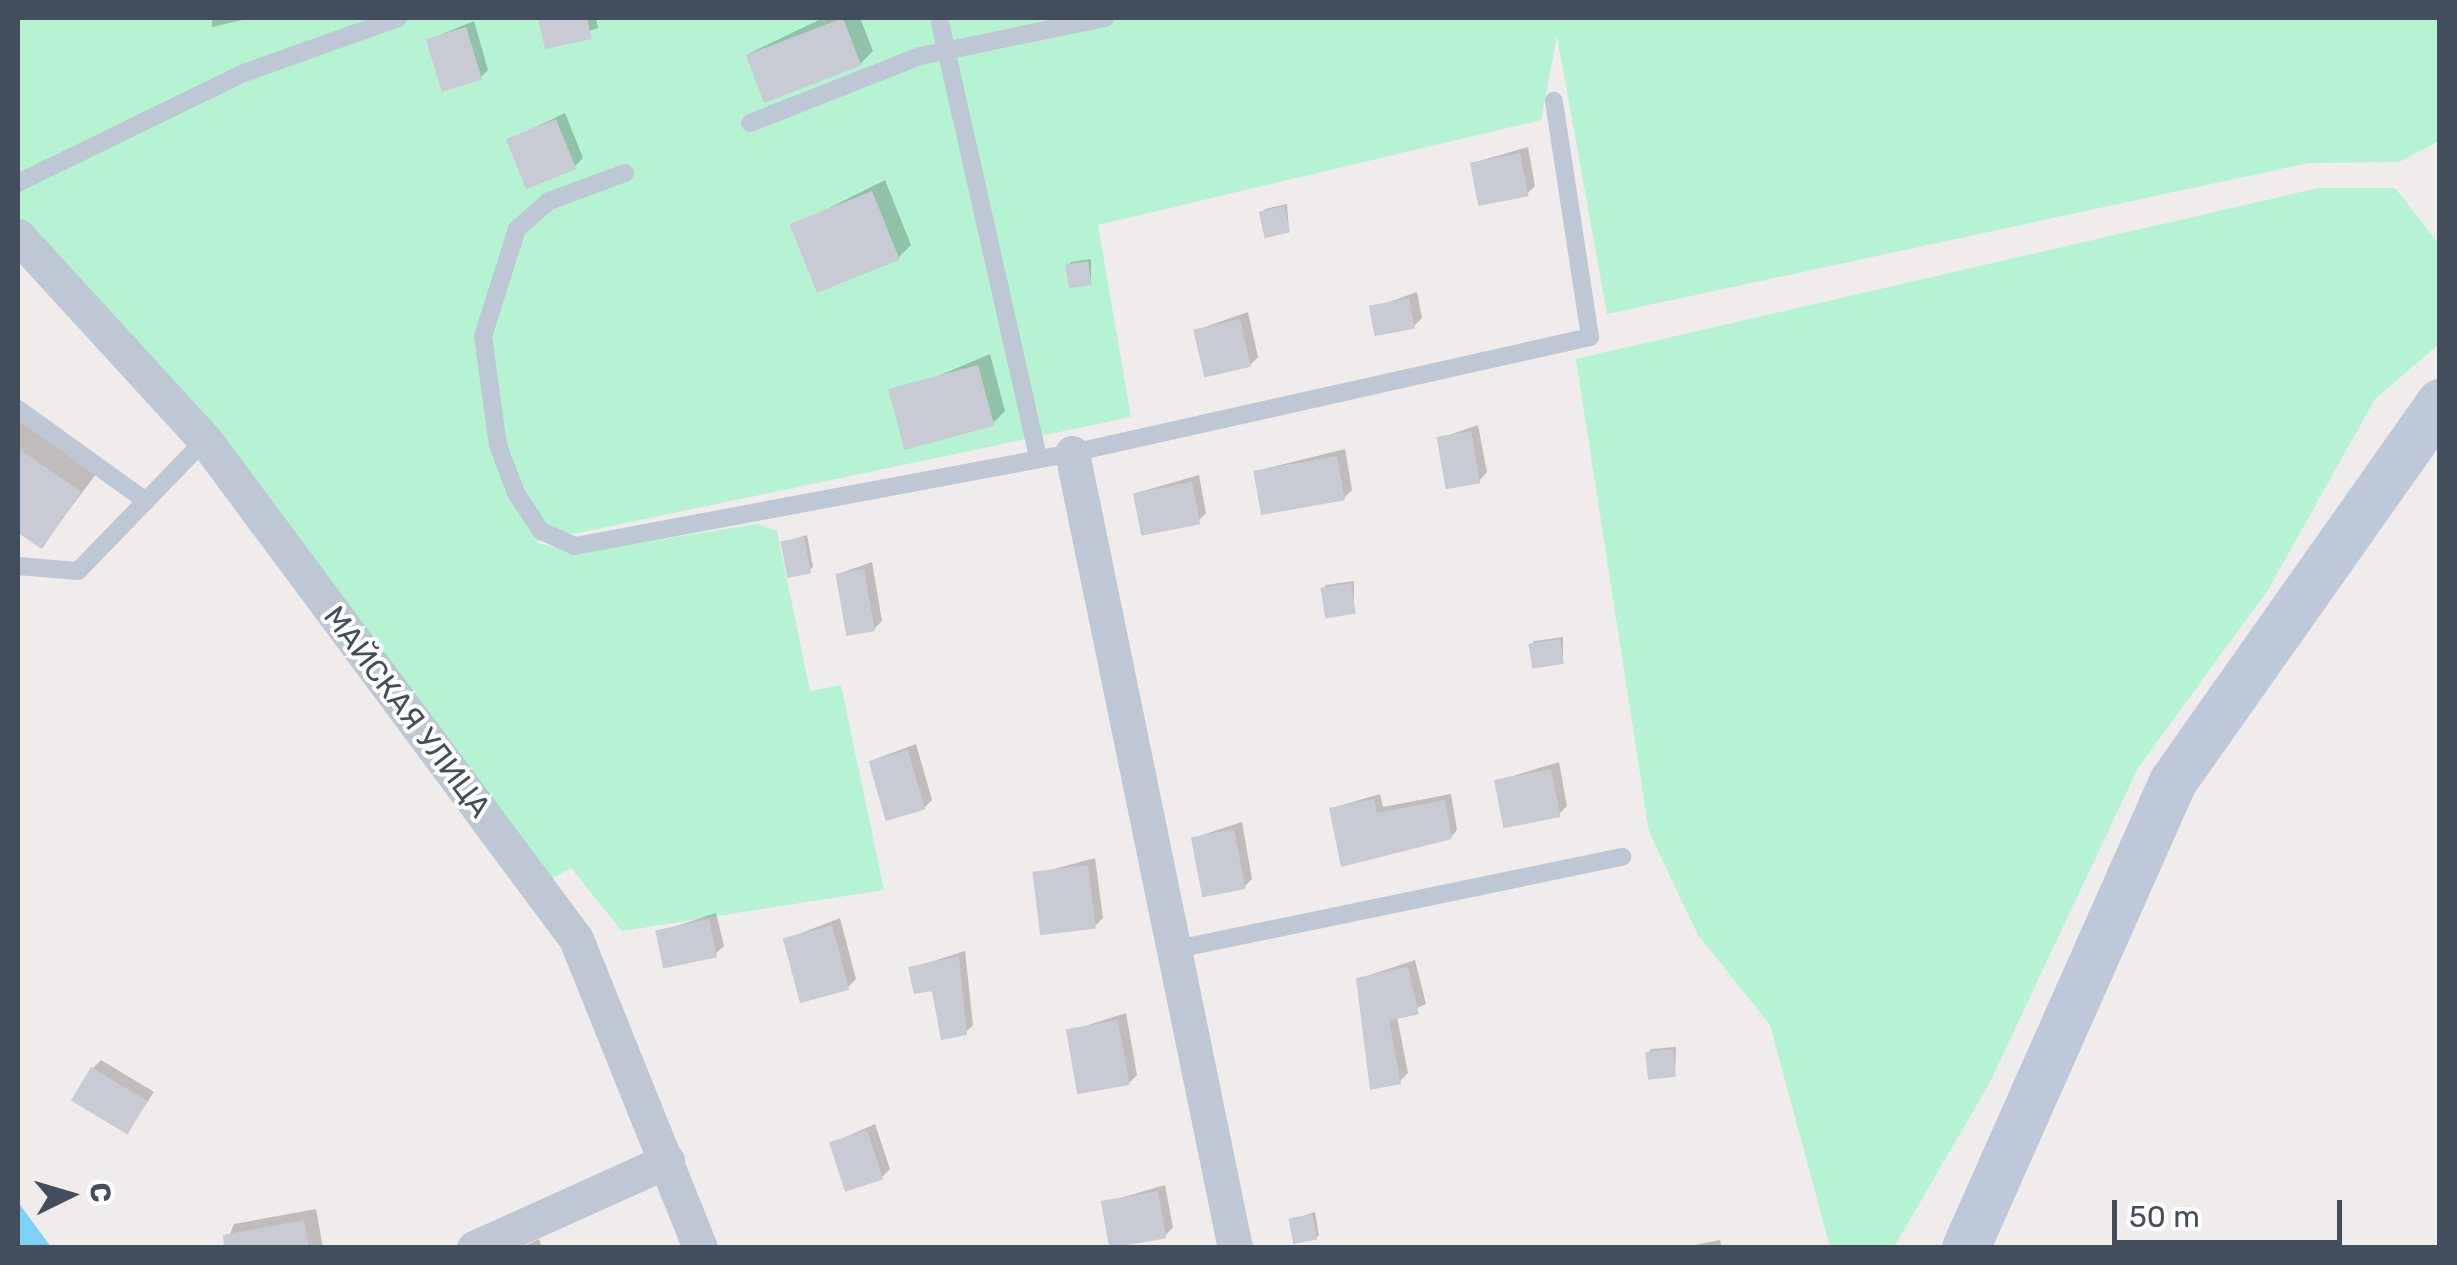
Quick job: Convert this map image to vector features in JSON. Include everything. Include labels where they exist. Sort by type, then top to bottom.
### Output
[{"type":"street","name":"МАЙСКАЯ УЛИЦА","points":[[18,236],[204,440],[576,939],[700,1248]]},
{"type":"street","points":[[1966,1248],[2173,782],[2440,404]]},
{"type":"street","points":[[1055,456],[1172,950],[1234,1248]]},
{"type":"street","points":[[474,1248],[667,1161]]},
{"type":"lane","points":[[18,183],[241,74],[398,18]]},
{"type":"lane","points":[[939,18],[1055,456]]},
{"type":"lane","points":[[750,123],[947,52],[1104,18]]},
{"type":"lane","points":[[625,173],[549,201],[517,228],[484,336],[498,444],[540,531],[575,546],[1055,456],[1590,337],[1554,101]]},
{"type":"lane","points":[[18,408],[146,501]]},
{"type":"lane","points":[[18,566],[78,571],[204,440]]},
{"type":"lane","points":[[1172,950],[1622,857]]},
{"type":"green space","points":[[18,18],[2439,18],[2439,141],[2399,162],[2309,163],[1607,314],[1557,36],[1541,120],[1098,225],[1131,417],[535,542],[574,553],[758,524],[777,531],[810,691],[841,685],[884,890],[622,931],[571,868],[546,882],[212,433],[18,218]]},
{"type":"green space","points":[[2318,188],[2395,188],[2439,244],[2439,344],[2375,399],[2268,590],[2138,768],[1989,1084],[1894,1247],[1830,1247],[1770,1025],[1698,935],[1649,832],[1576,359]]},
{"type":"water","points":[[18,1202],[51,1247],[18,1247]]},
{"type":"building","points":[[538,18],[587,18],[592,39],[545,49]]},
{"type":"building","points":[[843,18],[861,66],[764,103],[746,55]]},
{"type":"building","points":[[466,27],[482,80],[442,92],[426,39]]},
{"type":"building","points":[[556,119],[576,169],[526,189],[506,139]]},
{"type":"building","points":[[1520,153],[1528,196],[1478,206],[1470,163]]},
{"type":"building","points":[[872,191],[900,260],[817,293],[789,224]]},
{"type":"building","points":[[1284,206],[1290,232],[1265,238],[1259,212]]},
{"type":"building","points":[[1088,261],[1092,285],[1069,288],[1065,265]]},
{"type":"building","points":[[1409,298],[1415,328],[1375,336],[1369,306]]},
{"type":"building","points":[[1240,319],[1251,367],[1204,378],[1193,330]]},
{"type":"building","points":[[978,365],[994,426],[904,450],[888,389]]},
{"type":"building","points":[[1471,431],[1480,483],[1446,489],[1437,437]]},
{"type":"building","points":[[18,448],[81,492],[42,549],[18,533]]},
{"type":"building","points":[[1337,456],[1345,500],[1261,515],[1253,471]]},
{"type":"building","points":[[1192,482],[1200,524],[1141,536],[1133,493]]},
{"type":"building","points":[[804,537],[811,573],[788,578],[780,542]]},
{"type":"building","points":[[864,569],[875,631],[846,636],[835,574]]},
{"type":"building","points":[[1351,583],[1356,614],[1325,618],[1320,588]]},
{"type":"building","points":[[1560,639],[1564,664],[1532,669],[1528,644]]},
{"type":"building","points":[[908,750],[925,810],[886,821],[869,761]]},
{"type":"building","points":[[1551,769],[1560,817],[1503,828],[1494,780]]},
{"type":"building","points":[[1374,799],[1377,813],[1445,800],[1452,839],[1341,867],[1329,808]]},
{"type":"building","points":[[1234,829],[1246,889],[1202,897],[1191,837]]},
{"type":"building","points":[[1088,865],[1096,929],[1040,935],[1032,872]]},
{"type":"building","points":[[709,919],[717,957],[663,969],[655,930]]},
{"type":"building","points":[[832,925],[849,990],[800,1003],[783,938]]},
{"type":"building","points":[[959,956],[967,1035],[941,1040],[932,991],[914,994],[908,967]]},
{"type":"building","points":[[1408,967],[1419,1014],[1389,1021],[1401,1084],[1370,1090],[1356,978]]},
{"type":"building","points":[[1118,1020],[1129,1085],[1077,1094],[1066,1029]]},
{"type":"building","points":[[1673,1049],[1676,1077],[1648,1080],[1645,1052]]},
{"type":"building","points":[[91,1067],[148,1101],[127,1134],[71,1100]]},
{"type":"building","points":[[867,1130],[883,1179],[845,1192],[829,1142]]},
{"type":"building","points":[[1158,1191],[1166,1238],[1109,1248],[1101,1201]]},
{"type":"building","points":[[1312,1214],[1317,1240],[1293,1244],[1288,1219]]},
{"type":"building","points":[[304,1220],[309,1248],[224,1248],[223,1235]]}]
